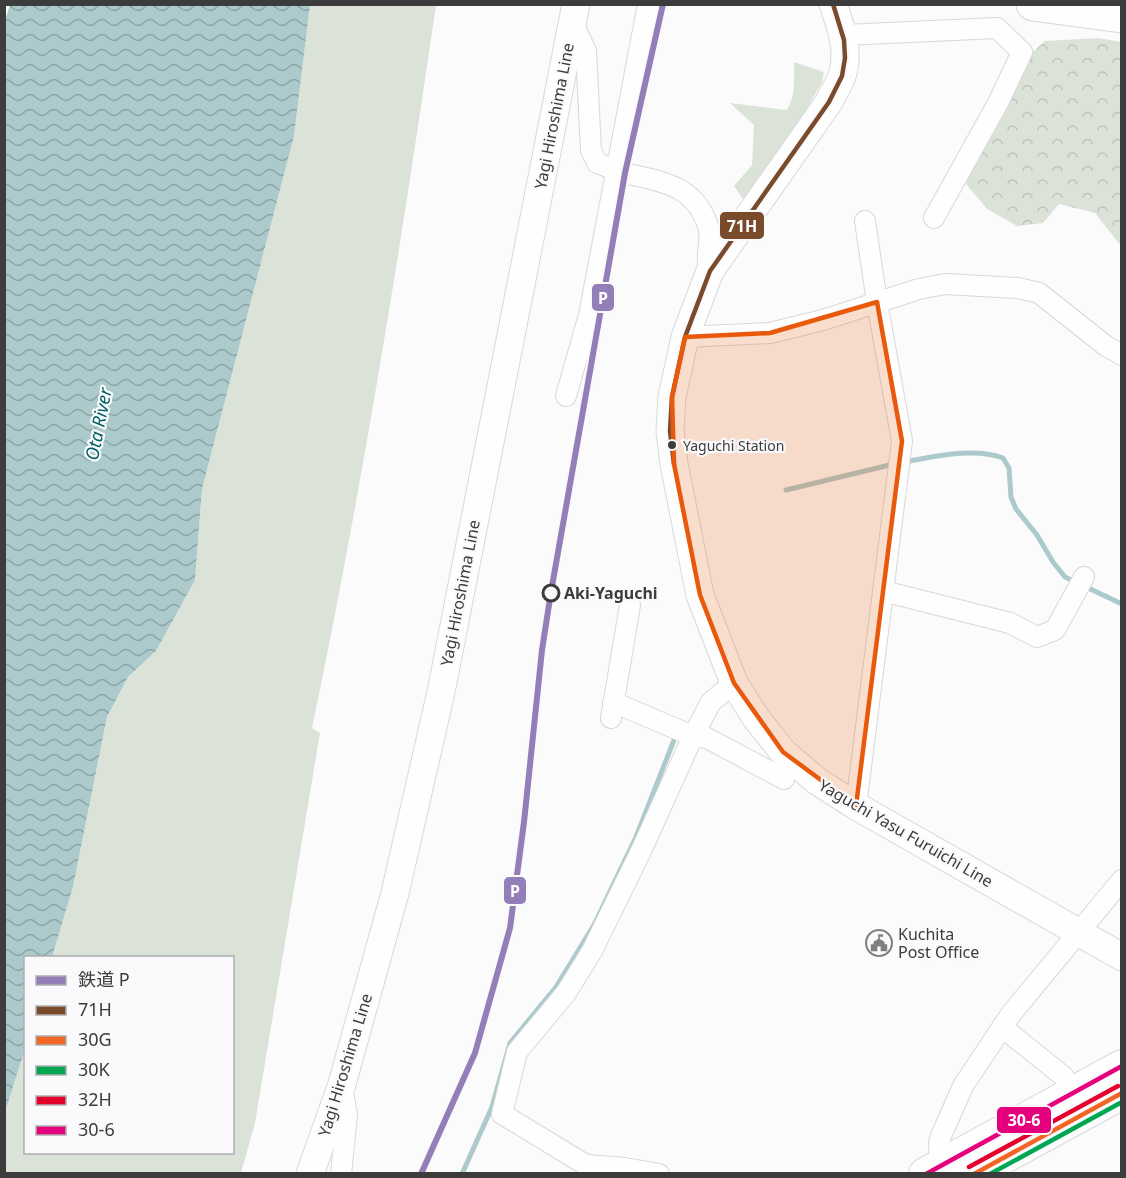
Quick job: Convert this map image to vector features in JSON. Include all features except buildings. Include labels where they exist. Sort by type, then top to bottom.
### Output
[{"type":"highway","points":[[1033,4],[1122,16]]},
{"type":"main road","name":"Yaguchi Yasu Furuichi Line","points":[[833,4],[844,35],[845,57],[842,75],[829,102],[710,271],[685,337],[672,397],[670,431],[674,464],[700,594],[734,683],[756,718],[783,752],[817,781],[856,806],[1122,957]]},
{"type":"main road","name":"Yagi Hiroshima Line","points":[[310,1173],[342,1084],[395,892],[441,692],[574,13]]},
{"type":"main road","points":[[932,1169],[1122,1066]]},
{"type":"main road","points":[[973,1173],[1117,1102]]},
{"type":"street","points":[[566,396],[589,315],[648,4]]},
{"type":"street","points":[[574,13],[586,51],[591,150],[597,163],[675,186],[698,203],[710,228],[707,262],[710,271]]},
{"type":"street","points":[[844,35],[997,28],[1022,52],[999,101],[934,218]]},
{"type":"street","points":[[856,806],[902,441],[865,221]]},
{"type":"street","points":[[685,337],[770,333],[823,320],[919,289],[945,284],[1018,288],[1039,293],[1106,346],[1122,355]]},
{"type":"street","points":[[883,591],[1010,622],[1037,637],[1055,630],[1083,577]]},
{"type":"street","points":[[630,605],[612,710],[693,736],[708,738],[784,779]]},
{"type":"street","points":[[659,1173],[625,1168],[584,1169],[502,1114],[517,1053],[566,993],[592,951],[711,702],[734,683]]},
{"type":"street","points":[[932,1169],[941,1136],[963,1086],[1002,1027],[1078,931],[1122,880]]},
{"type":"street","points":[[1002,1027],[1063,1076],[1074,1092]]},
{"type":"street","points":[[341,1173],[347,1115],[342,1084]]},
{"type":"highlighted area","points":[[877,302],[902,441],[856,806],[783,752],[734,683],[700,595],[674,464],[672,397],[685,337],[770,333]]},
{"type":"green space","points":[[310,5],[436,5],[380,367],[348,548],[312,728],[320,733],[255,1123],[241,1173],[5,1174],[5,1112],[24,1052],[24,1154],[234,1154],[234,956],[52,956],[73,887],[107,717],[128,677],[156,651],[195,580],[202,489],[294,136]]},
{"type":"green space","points":[[1099,38],[1121,42],[1121,246],[1095,213],[1059,204],[1043,223],[1017,226],[987,209],[966,184],[970,159],[1024,60],[1045,41]]},
{"type":"green space","points":[[794,62],[824,72],[822,82],[787,144],[745,202],[734,186],[752,165],[754,125],[730,103],[787,110],[793,92]]},
{"type":"water","name":"Ota River","points":[[10,5],[310,5],[294,136],[202,489],[195,580],[156,651],[128,677],[107,717],[73,887],[52,956],[24,956],[24,1052],[5,1112],[4,23]]},
{"type":"waterway","points":[[904,462],[966,453],[1003,458],[1009,468],[1011,497],[1016,509],[1037,535],[1065,577],[1122,604]]},
{"type":"waterway","points":[[786,490],[894,464]]},
{"type":"waterway","points":[[462,1174],[492,1107],[510,1043],[556,987],[594,925],[636,837],[674,740]]},
{"type":"rail line","name":"P","points":[[421,1174],[475,1053],[510,928],[542,650],[551,592],[625,173],[663,4]]},
{"type":"transit line","name":"71H","points":[[674,464],[670,431],[672,397],[685,337],[710,271],[829,102],[842,76],[845,58],[844,40],[833,4]]},
{"type":"transit line","name":"30-6","points":[[926,1174],[1122,1066]]},
{"type":"transit line","name":"32H","points":[[969,1167],[1118,1086]]},
{"type":"transit line","name":"30G","points":[[974,1174],[1122,1093]]},
{"type":"transit line","name":"30K","points":[[990,1174],[1122,1102]]},
{"type":"place","name":"Yaguchi Station","points":[[672,445]]},
{"type":"place","name":"Aki-Yaguchi","points":[[551,593]]},
{"type":"place","name":"Kuchita Post Office","points":[[879,943]]}]
